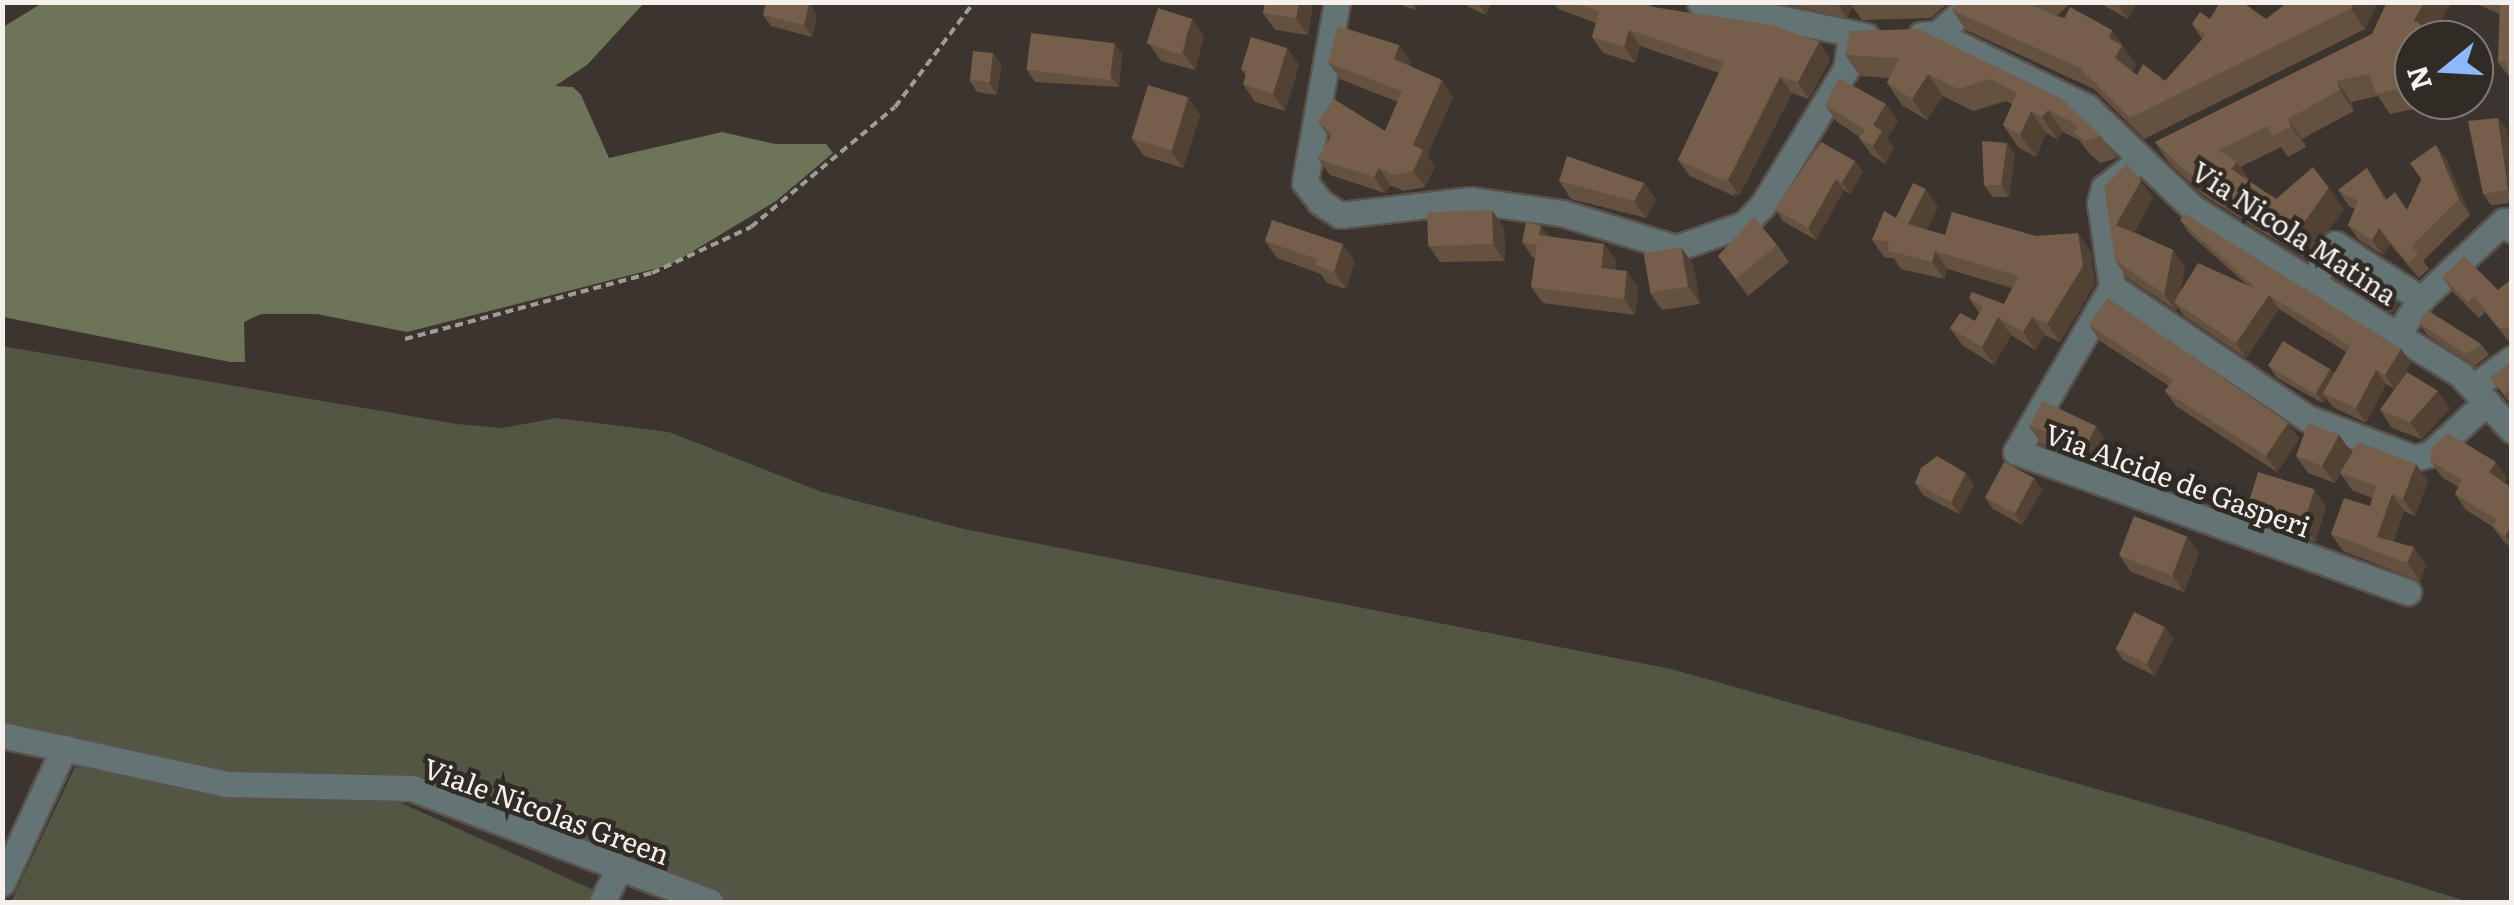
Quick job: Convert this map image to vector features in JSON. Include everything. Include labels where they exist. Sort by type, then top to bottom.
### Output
[{"type":"street","points":[[1337,2],[1305,182],[1320,202],[1340,215],[1469,200],[1562,213],[1676,248],[1746,224],[1763,205],[1846,69],[1851,36]]},
{"type":"street","points":[[1718,5],[1851,36],[1937,34],[1974,2]]},
{"type":"street","name":"Via Nicola Matina","points":[[1937,34],[2086,107],[2152,153],[2194,208],[2398,334],[2497,410]]},
{"type":"street","points":[[2152,153],[2104,188],[2100,203],[2112,287],[2307,418],[2414,458],[2430,454],[2497,410],[2512,358]]},
{"type":"street","points":[[2398,334],[2422,299],[2504,221],[2512,230]]},
{"type":"street","points":[[2312,281],[2354,222]]},
{"type":"street","points":[[2336,244],[2422,299]]},
{"type":"street","name":"Via Alcide de Gasperi","points":[[2112,287],[2016,452],[2408,592]]},
{"type":"street","name":"Viale Nicolas Green","points":[[2,735],[226,784],[412,788],[710,902]]},
{"type":"street","points":[[2,883],[64,748]]},
{"type":"street","points":[[602,902],[618,868]]},
{"type":"path","points":[[406,339],[652,272],[751,227],[895,108],[974,2]]},
{"type":"green space","points":[[44,2],[644,3],[587,65],[555,86],[573,87],[581,95],[609,158],[722,132],[775,144],[826,144],[833,153],[776,201],[670,265],[407,332],[317,314],[261,314],[244,322],[245,362],[230,362],[3,317],[3,27]]},
{"type":"green space","points":[[2,346],[457,424],[502,428],[556,418],[669,432],[822,492],[964,529],[1671,669],[2203,819],[2469,902],[710,902],[412,788],[226,784],[64,748],[3,751]]},
{"type":"green space","points":[[75,767],[244,799],[397,801],[598,892],[593,902],[11,902]]},
{"type":"building","points":[[766,2],[809,3],[804,25],[763,15]]},
{"type":"building","points":[[1265,2],[1299,2],[1296,18],[1263,13]]},
{"type":"building","points":[[1573,2],[1641,2],[1772,25],[1819,42],[1798,82],[1780,77],[1728,180],[1720,175],[1725,181],[1678,160],[1724,62],[1629,30],[1624,47],[1592,37],[1599,12]]},
{"type":"building","points":[[1959,2],[2036,2],[2033,6],[2064,19],[2070,7],[2112,30],[2109,38],[2122,45],[2115,58],[2137,75],[2143,64],[2165,81],[2206,35],[2192,24],[2200,12],[2210,19],[2220,2],[2242,2],[2266,19],[2288,2],[2354,2],[2351,8],[2130,118],[2080,68],[1952,10]]},
{"type":"building","points":[[2387,2],[2425,2],[2414,20],[2394,20],[2394,90],[2376,94],[2369,74],[2337,81],[2340,90],[2288,119],[2291,126],[2273,136],[2268,126],[2218,150],[2237,162],[2231,169],[2276,199],[2313,167],[2329,188],[2292,239],[2189,174],[2155,142],[2372,34]]},
{"type":"building","points":[[2500,2],[2512,2],[2512,76],[2506,61],[2498,62]]},
{"type":"building","points":[[1158,8],[1192,19],[1181,54],[1147,43]]},
{"type":"building","points":[[1338,26],[1399,45],[1394,59],[1442,80],[1413,145],[1423,150],[1413,171],[1393,175],[1379,168],[1374,177],[1318,159],[1332,134],[1318,122],[1334,99],[1385,131],[1402,91],[1328,63]]},
{"type":"building","points":[[1918,29],[2062,99],[2101,136],[2084,141],[2074,132],[2078,125],[2048,110],[2042,117],[2031,111],[2020,135],[2003,125],[2017,93],[1991,79],[1958,89],[1928,74],[1912,99],[1887,83],[1899,58],[1845,55],[1850,31]]},
{"type":"building","points":[[1031,33],[1114,43],[1110,80],[1026,70]]},
{"type":"building","points":[[1251,37],[1287,48],[1273,94],[1243,84],[1247,71],[1241,69]]},
{"type":"building","points":[[973,51],[993,53],[990,82],[970,80]]},
{"type":"building","points":[[1839,78],[1886,104],[1873,125],[1882,131],[1873,146],[1859,138],[1865,130],[1825,105]]},
{"type":"building","points":[[1148,85],[1188,97],[1172,151],[1132,139]]},
{"type":"building","points":[[2498,118],[2508,190],[2483,194],[2468,121]]},
{"type":"building","points":[[1982,141],[2007,143],[2001,185],[1984,185]]},
{"type":"building","points":[[1821,142],[1855,161],[1842,182],[1836,179],[1808,228],[1775,209]]},
{"type":"building","points":[[2436,145],[2459,199],[2412,246],[2418,254],[2408,263],[2379,228],[2372,240],[2348,225],[2358,201],[2338,190],[2367,168],[2385,201],[2395,192],[2407,210],[2422,180],[2410,163]]},
{"type":"building","points":[[1567,156],[1644,183],[1634,201],[1559,181]]},
{"type":"building","points":[[2127,164],[2141,181],[2116,225],[2173,250],[2164,294],[2115,260],[2104,187]]},
{"type":"building","points":[[1913,183],[1926,189],[1908,224],[1945,235],[1952,212],[2036,236],[2078,233],[2083,266],[2047,324],[2032,317],[2023,332],[1998,317],[1982,347],[1950,328],[1960,313],[1975,321],[1983,307],[1969,298],[1972,292],[2004,304],[2019,276],[1935,251],[1932,262],[1889,251],[1888,241],[1872,240],[1884,211],[1896,218]]},
{"type":"building","points":[[1492,210],[1493,244],[1428,246],[1427,212]]},
{"type":"building","points":[[2185,214],[2401,349],[2385,375],[2376,370],[2356,408],[2323,393],[2350,346],[2269,295],[2236,343],[2174,302],[2198,263],[2258,290],[2180,220]]},
{"type":"building","points":[[1754,217],[1777,245],[1736,279],[1718,256]]},
{"type":"building","points":[[1272,220],[1343,244],[1334,272],[1315,265],[1317,259],[1265,241]]},
{"type":"building","points":[[1526,222],[1541,226],[1539,235],[1604,244],[1601,268],[1627,271],[1624,299],[1531,287],[1537,245],[1522,242]]},
{"type":"building","points":[[1681,247],[1688,286],[1651,293],[1644,254]]},
{"type":"building","points":[[2332,255],[2390,293],[2383,303],[2325,265]]},
{"type":"building","points":[[2464,256],[2498,290],[2512,279],[2512,325],[2507,329],[2499,328],[2474,296],[2468,302],[2442,277]]},
{"type":"building","points":[[2108,298],[2288,423],[2266,456],[2165,391],[2173,380],[2089,325]]},
{"type":"building","points":[[2427,310],[2481,344],[2466,354],[2419,323]]},
{"type":"building","points":[[2283,341],[2330,369],[2315,394],[2268,366]]},
{"type":"building","points":[[2511,362],[2512,387],[2504,394],[2490,378]]},
{"type":"building","points":[[2407,372],[2438,391],[2410,422],[2380,410]]},
{"type":"building","points":[[2043,401],[2096,426],[2086,447],[2029,426]]},
{"type":"building","points":[[2308,423],[2339,435],[2322,466],[2296,456]]},
{"type":"building","points":[[2448,433],[2496,462],[2489,472],[2512,488],[2512,529],[2505,536],[2492,526],[2497,520],[2455,494],[2462,480],[2430,461],[2432,447]]},
{"type":"building","points":[[2358,442],[2416,464],[2403,499],[2392,494],[2377,537],[2414,547],[2407,563],[2331,534],[2344,498],[2370,506],[2376,486],[2340,473]]},
{"type":"building","points":[[1937,456],[1966,473],[1951,502],[1915,483],[1921,468]]},
{"type":"building","points":[[2004,462],[2034,478],[2015,513],[1985,497]]},
{"type":"building","points":[[2258,472],[2314,489],[2304,522],[2248,505]]},
{"type":"building","points":[[2134,516],[2187,536],[2172,576],[2119,555]]},
{"type":"building","points":[[2134,612],[2165,627],[2147,664],[2116,649]]}]
